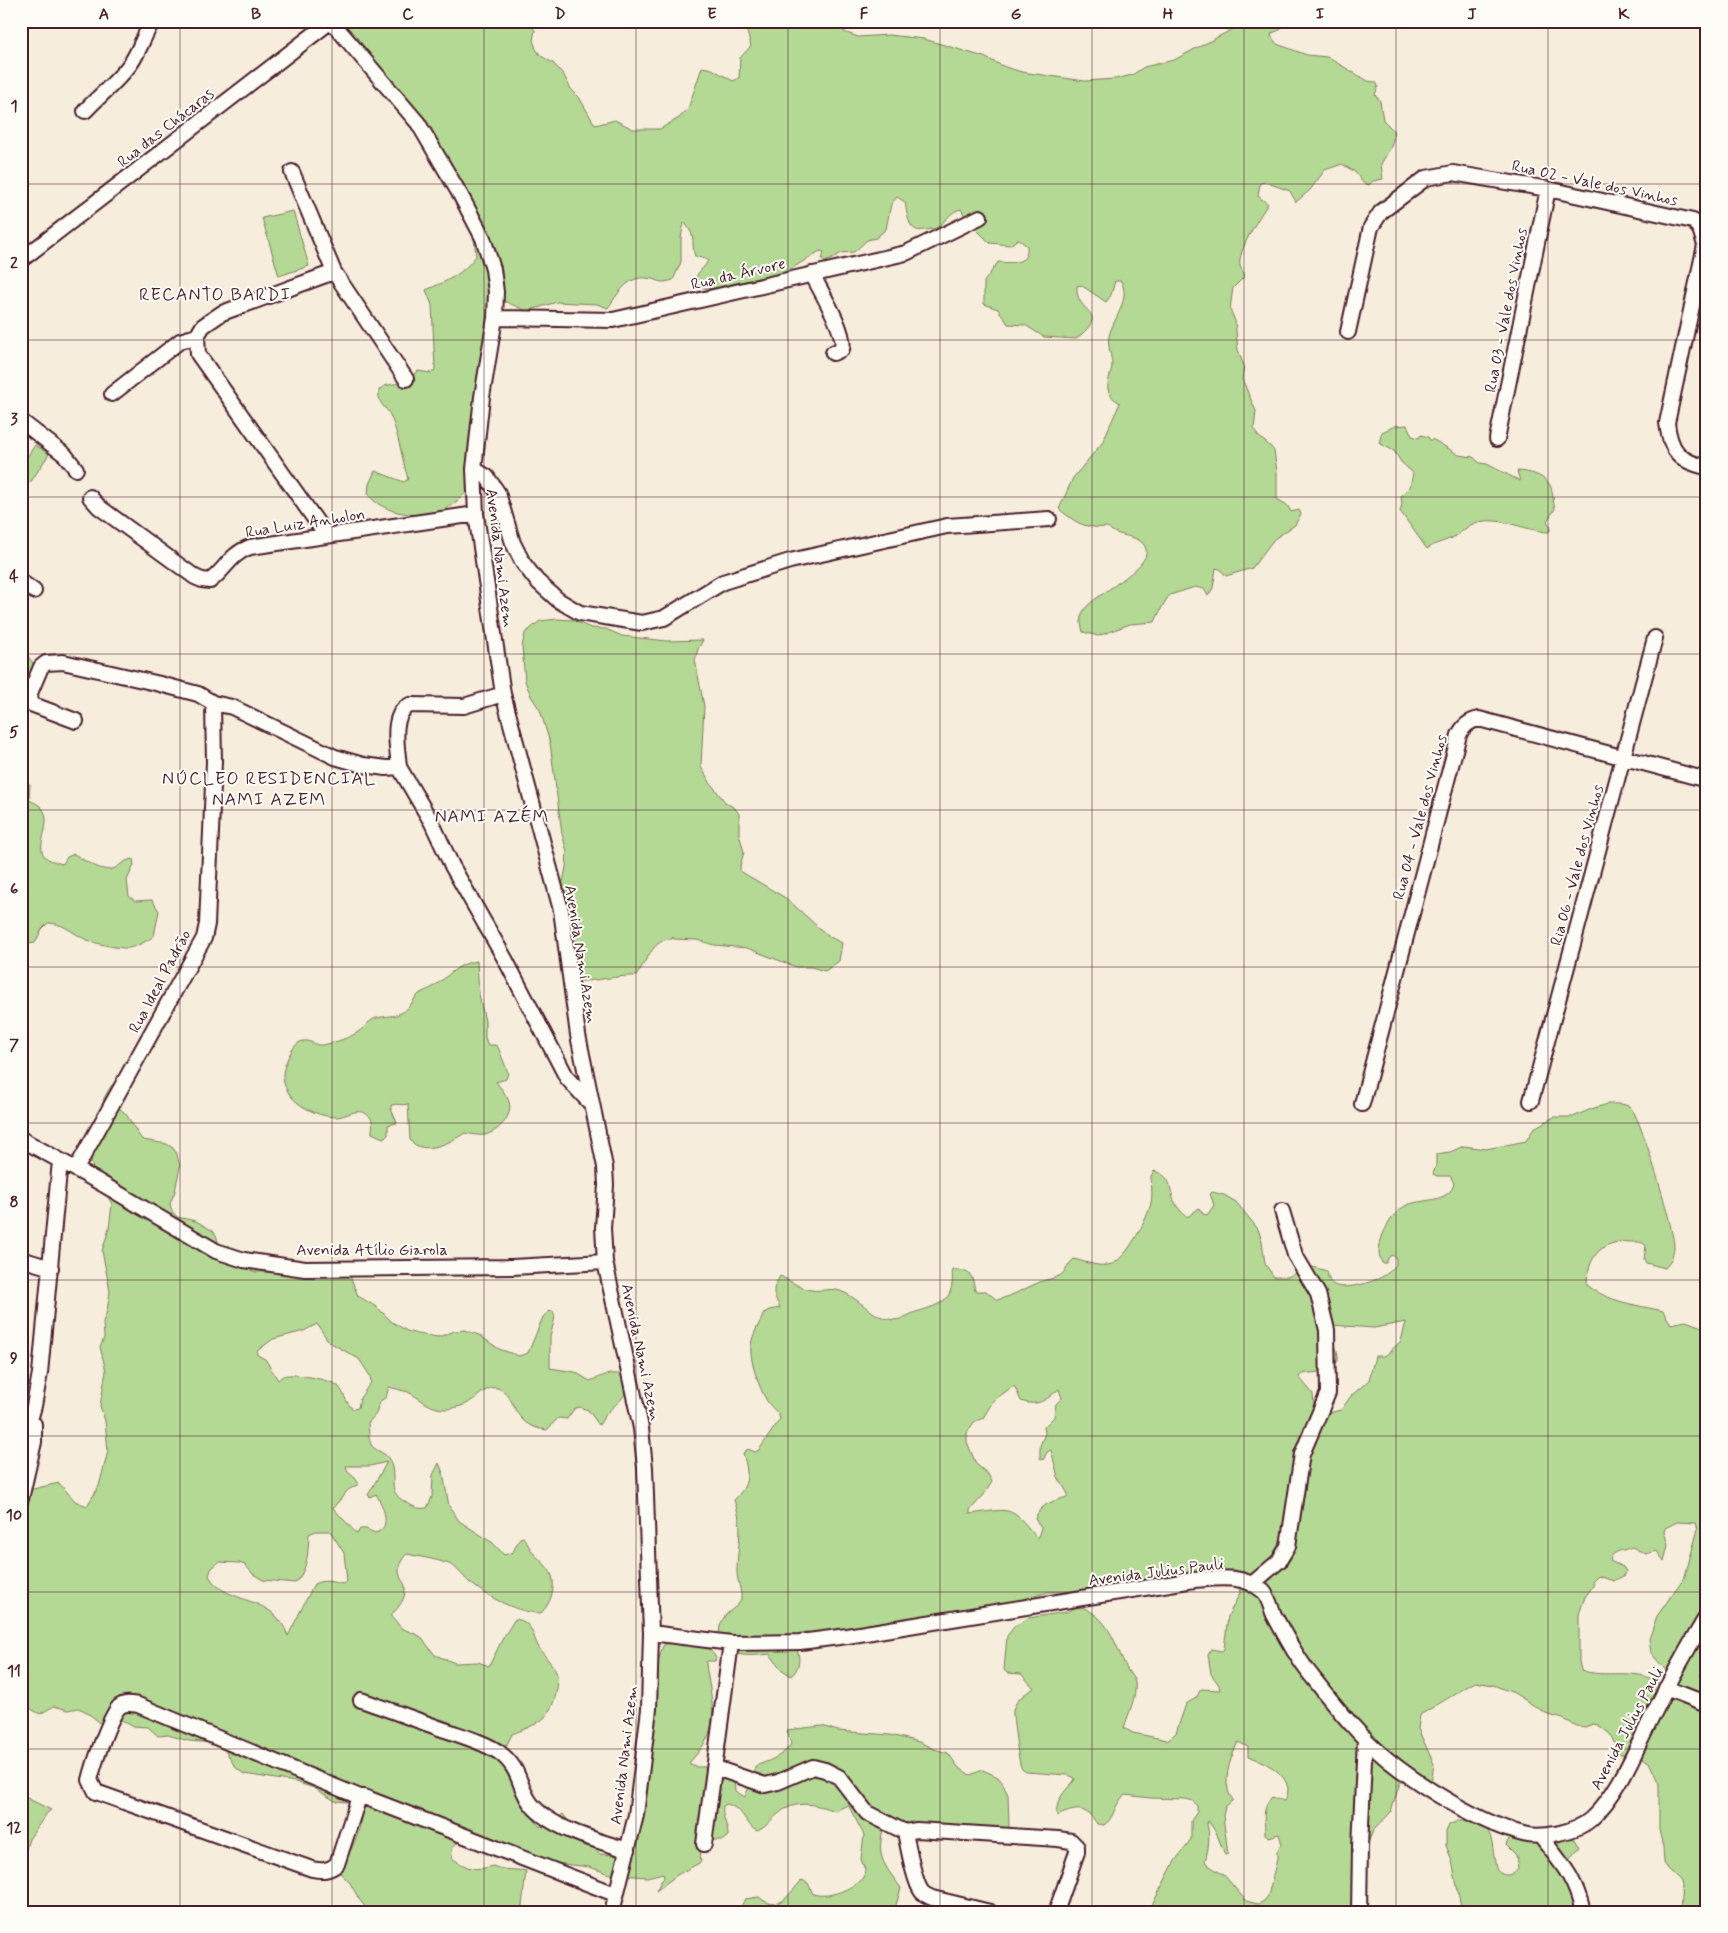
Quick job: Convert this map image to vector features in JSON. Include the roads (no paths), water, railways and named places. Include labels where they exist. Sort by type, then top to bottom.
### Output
[{"type":"street","points":[[84,111],[133,61],[153,21]]},
{"type":"street","name":"Rua das Chácaras","points":[[21,260],[331,21]]},
{"type":"street","name":"Avenida Nami Azem","points":[[331,21],[418,123],[461,196],[483,238],[493,269],[496,292],[495,318],[482,397],[474,469],[476,514],[503,694],[561,910],[578,1035],[605,1167],[606,1185],[603,1228],[605,1262],[640,1428],[645,1468],[651,1633],[649,1709],[636,1815],[612,1912]]},
{"type":"street","points":[[292,172],[334,272],[406,379]]},
{"type":"street","name":"Rua 02 - Vale dos Vinhos","points":[[1348,332],[1371,227],[1381,212],[1426,178],[1453,173],[1548,189],[1693,221],[1700,229],[1705,245],[1667,423],[1669,440],[1676,452],[1688,462],[1707,467]]},
{"type":"street","name":"Rua 03 - Vale dos Vinhos","points":[[1497,439],[1548,189]]},
{"type":"street","name":"Rua da Árvore","points":[[495,318],[613,320],[906,253],[980,218]]},
{"type":"street","points":[[326,535],[198,354],[197,336],[203,326],[222,313],[334,272]]},
{"type":"street","points":[[812,274],[838,327],[843,343],[842,349],[832,353]]},
{"type":"street","points":[[112,394],[180,342],[197,336]]},
{"type":"street","points":[[21,421],[65,454],[76,469]]},
{"type":"street","points":[[474,469],[487,477],[498,494],[513,543],[537,581],[558,600],[580,613],[642,623],[664,618],[723,582],[790,561],[947,526],[1049,519]]},
{"type":"street","name":"Rua Luiz Anholon","points":[[90,497],[107,513],[195,576],[202,580],[210,581],[232,556],[240,550],[250,547],[476,514]]},
{"type":"street","points":[[21,582],[34,591]]},
{"type":"street","name":"Ria 06 - Vale dos Vinhos","points":[[1532,1101],[1655,638]]},
{"type":"street","points":[[76,721],[31,704],[30,693],[38,672],[46,663],[63,662],[198,694],[213,703],[232,707],[335,757],[363,765],[386,768],[400,767]]},
{"type":"street","points":[[503,694],[464,706],[410,705],[404,708],[399,717],[397,732],[400,767],[432,822],[452,866],[490,932],[567,1078],[592,1105]]},
{"type":"street","name":"Rua Ideal Padrão","points":[[76,1169],[204,938],[207,924],[214,762],[213,703]]},
{"type":"street","name":"Rua 04 - Vale dos Vinhos","points":[[1362,1104],[1461,731],[1470,722],[1479,719],[1707,780]]},
{"type":"street","name":"Avenida Atílio Giarola","points":[[21,1140],[76,1169],[209,1248],[244,1260],[306,1269],[512,1267],[605,1262]]},
{"type":"street","points":[[21,1451],[34,1406],[41,1365],[60,1161]]},
{"type":"street","points":[[1252,1584],[1279,1561],[1288,1546],[1302,1454],[1328,1393],[1327,1330],[1318,1294],[1295,1255],[1282,1211]]},
{"type":"street","points":[[21,1259],[51,1268]]},
{"type":"street","points":[[21,1499],[34,1442],[34,1406]]},
{"type":"street","name":"Avenida Julius Pauli","points":[[651,1633],[731,1643],[800,1642],[1194,1580],[1238,1579],[1252,1584],[1264,1592],[1291,1645],[1313,1678],[1365,1738],[1388,1760],[1422,1785],[1453,1804],[1498,1826],[1524,1835],[1541,1837],[1577,1828],[1589,1821],[1603,1808],[1618,1784],[1666,1688],[1707,1616]]},
{"type":"street","points":[[704,1844],[716,1768],[731,1643]]},
{"type":"street","points":[[1666,1688],[1707,1704]]},
{"type":"street","points":[[361,1700],[473,1740],[498,1752],[513,1766],[530,1804],[542,1815],[593,1839],[628,1850]]},
{"type":"street","points":[[360,1797],[337,1864],[331,1869],[320,1870],[312,1869],[96,1792],[90,1780],[110,1724],[120,1707],[128,1703],[138,1705],[360,1797],[616,1894]]},
{"type":"street","points":[[1359,1912],[1365,1738]]},
{"type":"street","points":[[716,1768],[765,1785],[778,1782],[813,1767],[825,1770],[839,1777],[867,1813],[905,1832],[917,1830],[1071,1841],[1078,1847],[1078,1852],[1056,1912]]},
{"type":"street","points":[[905,1832],[917,1880],[924,1894],[932,1898],[990,1912]]},
{"type":"street","points":[[1541,1837],[1571,1875],[1579,1893],[1583,1912]]},
{"type":"district","name":"RECANTO BARDI","points":[[215,294]]},
{"type":"district","name":"NÚCLEO RESIDENCIAL NAMI AZEM","points":[[269,788]]},
{"type":"district","name":"NAMI AZÉM","points":[[492,816]]}]
